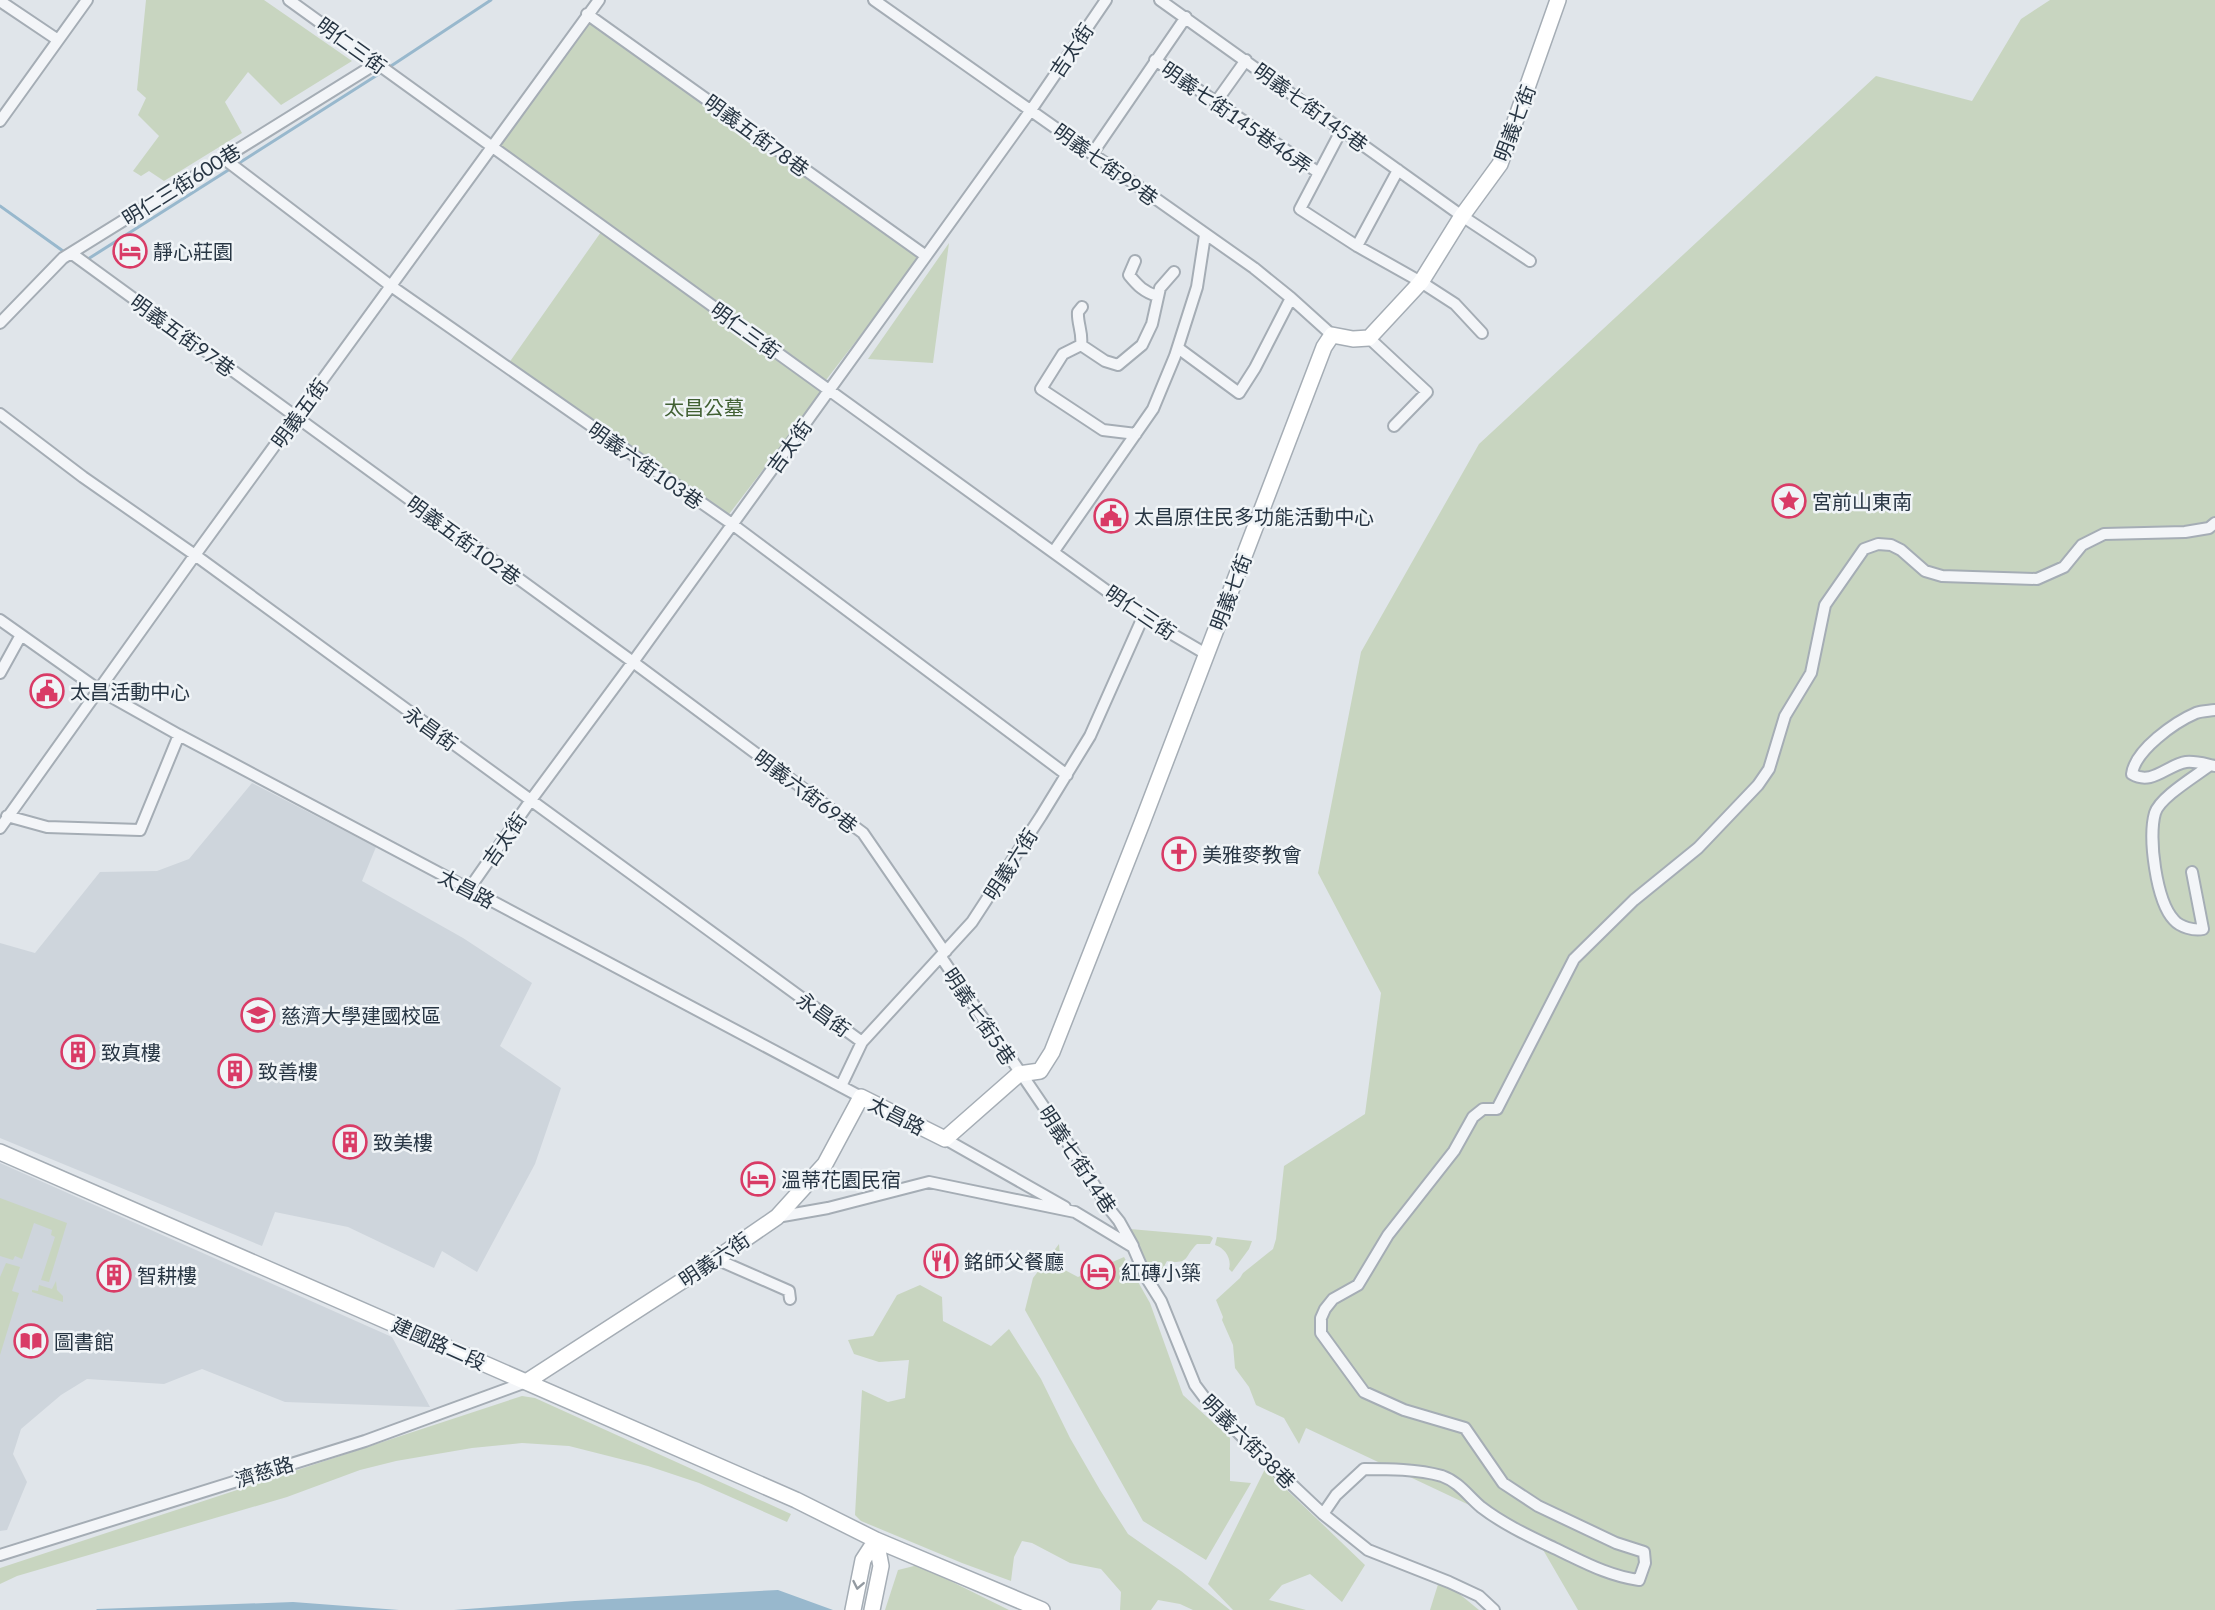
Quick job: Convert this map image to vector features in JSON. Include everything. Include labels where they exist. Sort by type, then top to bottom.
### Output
[{"type":"street","points":[[0,0],[58,40]]},
{"type":"street","points":[[0,121],[87,0]]},
{"type":"street","name":"明仁三街","points":[[289,0],[1143,617],[1206,654]]},
{"type":"street","name":"明義五街","points":[[0,828],[195,555],[599,0]]},
{"type":"street","name":"明義七街99巷","points":[[874,0],[1254,268],[1332,335]]},
{"type":"street","name":"吉太街","points":[[469,889],[531,800],[927,256],[1106,0]]},
{"type":"street","name":"明義七街145巷","points":[[1160,0],[1462,216],[1530,261]]},
{"type":"street","name":"明義七街","points":[[1369,338],[1421,282],[1462,216],[1500,164],[1558,0]]},
{"type":"street","name":"明義五街78巷","points":[[587,14],[927,256]]},
{"type":"street","points":[[1092,154],[1186,17]]},
{"type":"street","name":"明義七街145巷46弄","points":[[1155,60],[1319,173]]},
{"type":"street","points":[[1216,102],[1246,60]]},
{"type":"street","name":"明仁三街600巷","points":[[0,323],[63,258],[224,158],[383,67]]},
{"type":"street","points":[[1342,129],[1300,209],[1455,304],[1482,333]]},
{"type":"street","name":"明義六街103巷","points":[[224,158],[391,286],[732,524],[1066,775]]},
{"type":"street","points":[[1357,246],[1398,170]]},
{"type":"street","points":[[1054,551],[1153,409],[1178,348],[1197,287],[1205,234]]},
{"type":"street","name":"明義五街97巷","points":[[71,253],[295,418]]},
{"type":"street","points":[[1135,261],[1129,275],[1147,293],[1157,296]]},
{"type":"street","points":[[1081,345],[1105,361],[1118,365],[1142,345],[1152,324],[1160,288],[1174,272]]},
{"type":"street","points":[[1178,348],[1239,393],[1255,368],[1291,298]]},
{"type":"street","points":[[1081,345],[1083,336],[1078,312],[1082,308]]},
{"type":"street","points":[[1332,335],[1353,339],[1369,338],[1427,392],[1394,426]]},
{"type":"street","name":"明義七街","points":[[945,1138],[1019,1074],[1040,1071],[1052,1052],[1324,347],[1332,335]]},
{"type":"street","points":[[1081,345],[1063,354],[1041,389],[1103,430],[1136,434]]},
{"type":"street","name":"永昌街","points":[[0,414],[83,477],[195,555],[862,1042]]},
{"type":"street","name":"明義五街102巷","points":[[295,418],[633,662]]},
{"type":"street","points":[[1323,1514],[1336,1495],[1364,1468],[1398,1469],[1441,1476],[1455,1482],[1482,1507],[1519,1531],[1596,1568],[1620,1577],[1639,1580],[1645,1563],[1644,1552],[1616,1542],[1538,1506],[1503,1483],[1465,1428],[1404,1410],[1364,1392],[1321,1333],[1321,1318],[1325,1309],[1333,1299],[1358,1285],[1388,1235],[1454,1151],[1473,1117],[1483,1109],[1497,1109],[1574,959],[1634,900],[1698,848],[1764,777],[1769,769],[1785,716],[1811,673],[1825,605],[1864,549],[1878,544],[1891,545],[1901,550],[1925,571],[1942,576],[2037,579],[2064,567],[2082,545],[2104,534],[2185,532],[2209,528],[2215,523]]},
{"type":"street","name":"明義六街","points":[[842,1086],[862,1042],[972,922],[1090,736],[1143,617]]},
{"type":"street","name":"太昌路","points":[[0,620],[99,690],[179,735],[861,1097],[945,1138]]},
{"type":"street","points":[[0,673],[21,635]]},
{"type":"street","name":"明義六街69巷","points":[[633,662],[863,833],[944,954]]},
{"type":"street","points":[[2212,765],[2184,762],[2153,777],[2140,778],[2132,774],[2133,766],[2150,744],[2181,721],[2198,712],[2215,710]]},
{"type":"street","points":[[7,816],[47,827],[140,830],[179,735]]},
{"type":"street","points":[[2192,872],[2203,929],[2195,930],[2174,921],[2165,905],[2157,879],[2153,836],[2155,811],[2176,789],[2212,765]]},
{"type":"street","name":"明義七街5巷","points":[[944,954],[1019,1074]]},
{"type":"street","name":"明義七街14巷","points":[[1019,1074],[1035,1092],[1133,1246]]},
{"type":"street","name":"明義六街","points":[[526,1382],[777,1217],[825,1164],[861,1097]]},
{"type":"street","points":[[945,1138],[1133,1246]]},
{"type":"street","name":"建國路二段","points":[[0,1152],[796,1500],[876,1540],[1042,1610]]},
{"type":"street","points":[[777,1217],[828,1208],[929,1182],[1075,1212]]},
{"type":"street","name":"明義六街38巷","points":[[1133,1246],[1146,1277],[1161,1301],[1195,1385],[1210,1405],[1323,1514],[1368,1550],[1479,1596],[1494,1610]]},
{"type":"street","points":[[716,1259],[789,1291],[790,1299]]},
{"type":"street","name":"濟慈路","points":[[0,1555],[365,1441],[526,1382]]},
{"type":"street","points":[[853,1610],[863,1560],[876,1540]]},
{"type":"street","points":[[872,1610],[881,1566],[876,1540]]},
{"type":"shaded area","name":"慈濟大學建國校區","points":[[252,783],[376,847],[362,881],[463,938],[532,983],[500,1046],[561,1088],[535,1164],[477,1272],[442,1251],[434,1268],[348,1227],[275,1212],[262,1246],[0,1138],[0,943],[35,953],[100,872],[157,871],[189,859]]},
{"type":"shaded area","points":[[0,1163],[392,1337],[430,1407],[285,1402],[202,1369],[164,1384],[87,1379],[61,1395],[21,1429],[13,1454],[27,1482],[7,1530],[0,1531]]},
{"type":"green space","points":[[146,0],[264,0],[352,61],[281,105],[248,72],[225,102],[242,133],[164,181],[149,171],[141,176],[133,171],[159,136],[138,115],[146,98],[137,90]]},
{"type":"green space","points":[[2050,0],[2215,0],[2215,1610],[1578,1610],[1535,1536],[1306,1428],[1299,1444],[1284,1418],[1256,1405],[1249,1387],[1235,1368],[1233,1345],[1216,1300],[1243,1273],[1273,1249],[1284,1166],[1365,1114],[1381,993],[1318,873],[1361,652],[1479,444],[1876,76],[1972,101],[2021,19]]},
{"type":"green space","points":[[588,18],[747,135],[921,257],[826,380],[497,147]]},
{"type":"green space","name":"太昌公墓","points":[[601,232],[825,389],[723,522],[506,367]]},
{"type":"green space","points":[[949,243],[933,363],[868,359]]},
{"type":"green space","points":[[0,1198],[67,1223],[49,1282],[41,1280],[55,1237],[51,1235],[52,1230],[34,1223],[22,1259],[15,1256],[13,1260],[0,1256]]},
{"type":"green space","points":[[1130,1229],[1213,1238],[1210,1244],[1197,1244],[1183,1261],[1167,1261],[1162,1270],[1151,1271]]},
{"type":"green space","points":[[1217,1237],[1252,1241],[1249,1249],[1232,1272],[1229,1269],[1227,1254],[1215,1245]]},
{"type":"green space","points":[[1059,1244],[1061,1268],[1078,1277],[1124,1257],[1150,1303],[1183,1395],[1230,1438],[1230,1481],[1251,1483],[1206,1560],[1143,1521],[1025,1310],[1033,1278]]},
{"type":"green space","points":[[6,1263],[20,1267],[12,1291],[19,1293],[0,1355],[0,1277]]},
{"type":"green space","points":[[56,1281],[57,1290],[63,1296],[63,1302],[32,1292],[32,1290],[38,1291],[39,1285],[52,1289]]},
{"type":"green space","points":[[920,1285],[942,1297],[943,1321],[991,1346],[1009,1329],[1041,1379],[1070,1438],[1128,1534],[1181,1571],[1230,1610],[1193,1610],[1180,1604],[1158,1600],[1151,1610],[1120,1610],[1121,1592],[1101,1569],[1070,1563],[1032,1543],[1022,1541],[1014,1557],[1011,1581],[861,1521],[855,1515],[862,1390],[888,1402],[905,1398],[909,1360],[879,1362],[854,1354],[848,1340],[873,1336],[897,1295]]},
{"type":"green space","points":[[522,1396],[535,1398],[791,1514],[787,1522],[699,1483],[648,1466],[569,1446],[522,1443],[472,1448],[396,1461],[360,1470],[287,1497],[17,1576],[0,1584],[0,1568]]},
{"type":"green space","points":[[1265,1469],[1365,1565],[1342,1602],[1310,1574],[1282,1585],[1269,1600],[1306,1610],[1233,1610],[1208,1584]]},
{"type":"green space","points":[[918,1565],[1009,1610],[885,1610],[898,1570]]},
{"type":"green space","points":[[1440,1578],[1479,1610],[1430,1610]]},
{"type":"water","points":[[778,1590],[833,1610],[454,1610],[575,1601]]},
{"type":"water","points":[[293,1602],[399,1610],[96,1610],[97,1609]]},
{"type":"waterway","points":[[388,68],[491,0]]},
{"type":"waterway","points":[[236,165],[382,72]]},
{"type":"waterway","points":[[88,259],[230,169]]},
{"type":"waterway","points":[[0,206],[63,251]]},
{"type":"place","name":"靜心莊園","points":[[130,251]]},
{"type":"place","name":"宮前山東南","points":[[1789,501]]},
{"type":"place","name":"太昌原住民多功能活動中心","points":[[1111,516]]},
{"type":"place","name":"太昌活動中心","points":[[47,691]]},
{"type":"place","name":"美雅麥教會","points":[[1179,854]]},
{"type":"place","name":"慈濟大學建國校區","points":[[258,1015]]},
{"type":"place","name":"致真樓","points":[[78,1052]]},
{"type":"place","name":"致善樓","points":[[235,1071]]},
{"type":"place","name":"致美樓","points":[[350,1142]]},
{"type":"place","name":"溫蒂花園民宿","points":[[758,1179]]},
{"type":"place","name":"銘師父餐廳","points":[[941,1261]]},
{"type":"place","name":"紅磚小築","points":[[1098,1272]]},
{"type":"place","name":"智耕樓","points":[[114,1275]]},
{"type":"place","name":"圖書館","points":[[31,1341]]}]
